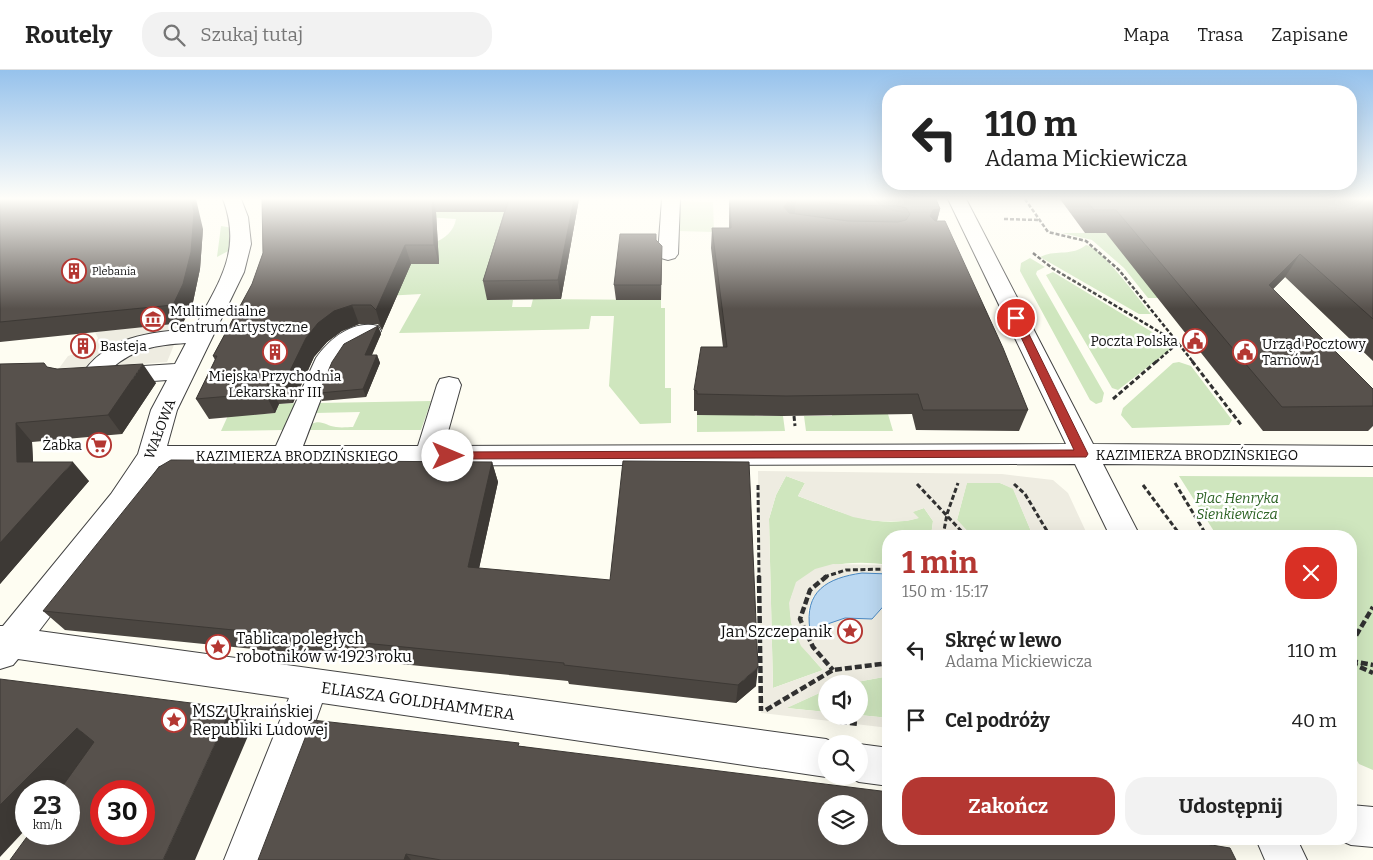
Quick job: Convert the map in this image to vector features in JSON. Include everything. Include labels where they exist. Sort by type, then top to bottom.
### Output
[{"type":"street","name":"WAŁOWA","points":[[4,646],[121,502],[151,456],[156,443],[161,417],[234,272],[241,244],[240,236]]},
{"type":"street","points":[[668,254],[669,236]]},
{"type":"street","points":[[967,236],[1122,530]]},
{"type":"street","points":[[285,456],[328,358],[336,346],[345,338],[370,331]]},
{"type":"street","points":[[184,371],[81,377],[124,346],[140,341],[203,335]]},
{"type":"street","points":[[428,456],[449,385]]},
{"type":"street","name":"KAZIMIERZA BRODZIŃSKIEGO","points":[[151,456],[1082,454],[1162,463],[1373,456]]},
{"type":"street","name":"ELIASZA GOLDHAMMERA","points":[[4,646],[80,652],[818,757]]},
{"type":"street","points":[[245,860],[311,686]]},
{"type":"street","points":[[868,764],[882,766]]},
{"type":"street","points":[[1357,826],[1373,827]]},
{"type":"street","points":[[1279,845],[1286,860]]},
{"type":"path","points":[[1064,236],[1086,241],[1119,270],[1247,433]]},
{"type":"path","points":[[1033,253],[1052,268],[1178,344]]},
{"type":"path","points":[[1113,399],[1178,344]]},
{"type":"path","points":[[997,455],[1002,474],[1025,494],[1046,530]]},
{"type":"path","points":[[1176,530],[1142,484],[1143,477],[1150,474],[1162,463],[1203,530]]},
{"type":"path","points":[[913,480],[961,530]]},
{"type":"path","points":[[758,481],[761,713]]},
{"type":"path","points":[[944,530],[947,514]]},
{"type":"path","points":[[833,670],[821,660],[808,642],[800,619],[810,588],[821,578],[833,573],[852,570],[882,569]]},
{"type":"path","points":[[1357,634],[1373,607]]},
{"type":"path","points":[[1357,663],[1373,665]]},
{"type":"path","points":[[1357,665],[1373,673]]},
{"type":"path","points":[[229,719],[249,721],[256,729],[252,737]]},
{"type":"green space","points":[[220,236],[232,236],[230,250],[217,257]]},
{"type":"green space","points":[[537,236],[487,300],[513,300],[512,307],[531,307],[533,299],[661,300],[661,308],[665,308],[665,388],[671,388],[671,423],[640,424],[609,386],[614,316],[591,316],[589,329],[399,333],[421,294],[348,298],[445,237]]},
{"type":"green space","points":[[1074,236],[1123,236],[1158,298],[1148,298],[1124,268],[1092,240]]},
{"type":"green space","points":[[1086,245],[1093,248],[1110,264],[1151,314],[1139,314],[1040,257],[1052,253],[1075,251]]},
{"type":"green space","points":[[1030,258],[1045,267],[1037,271],[1036,274],[1104,393],[1102,402],[1096,404],[1090,400],[1020,271],[1021,263]]},
{"type":"green space","points":[[1053,272],[1162,338],[1171,349],[1118,390],[1112,388],[1046,275]]},
{"type":"green space","points":[[1179,362],[1191,366],[1232,420],[1229,425],[1132,428],[1121,415],[1123,408],[1173,363]]},
{"type":"green space","points":[[431,401],[421,430],[308,430],[311,424],[318,422],[336,427],[353,427],[360,412],[315,413],[319,403]]},
{"type":"green space","points":[[297,403],[284,430],[221,431],[231,409],[250,415],[275,413],[279,404]]},
{"type":"green space","points":[[832,413],[888,414],[893,431],[806,431],[804,416],[832,416]]},
{"type":"green space","points":[[754,414],[755,416],[783,416],[785,431],[697,432],[697,415]]},
{"type":"green space","points":[[786,476],[805,483],[798,496],[842,513],[887,522],[918,518],[912,512],[924,508],[933,521],[932,530],[882,530],[882,565],[859,563],[833,566],[812,573],[797,585],[790,601],[792,621],[802,644],[823,670],[773,688],[769,519],[776,495]]},
{"type":"green space","name":"Plac Henryka Sienkiewicza","points":[[1179,476],[1373,477],[1373,770],[1359,764],[1357,761],[1357,530],[1213,530]]},
{"type":"green space","points":[[967,482],[1000,483],[1013,488],[1030,530],[966,530],[957,520]]},
{"type":"green space","points":[[882,677],[882,717],[868,716],[868,680]]},
{"type":"green space","points":[[818,694],[818,711],[786,708]]},
{"type":"shaded area","points":[[183,323],[167,362],[57,371],[68,356],[89,349],[95,344],[98,338],[95,332]]},
{"type":"shaded area","points":[[758,471],[1002,474],[1053,480],[1068,493],[1085,530],[1030,530],[1013,489],[1000,483],[967,483],[957,520],[966,530],[932,530],[933,521],[924,508],[913,512],[919,518],[907,521],[874,521],[853,517],[798,496],[805,483],[786,476],[776,495],[769,519],[773,688],[823,670],[801,646],[791,623],[789,603],[796,582],[815,569],[833,564],[882,565],[882,573],[813,596],[808,610],[810,629],[845,618],[872,619],[882,608],[882,677],[868,680],[868,675],[818,675],[818,694],[787,708],[818,711],[818,720],[761,713]]},
{"type":"shaded area","points":[[868,716],[882,717],[882,727],[863,725],[868,725]]},
{"type":"water","points":[[862,573],[882,574],[882,608],[872,619],[845,618],[810,630],[809,617],[815,596],[829,583],[849,575]]},
{"type":"building","points":[[0,236],[192,236],[191,252],[183,284],[173,305],[0,322]]},
{"type":"building","points":[[263,236],[434,236],[434,245],[405,245],[376,310],[371,305],[352,305],[334,311],[318,323],[306,338],[284,383],[268,384],[265,393],[196,399],[217,356],[213,356],[252,284],[263,253]]},
{"type":"building","points":[[497,236],[567,236],[558,280],[483,281]]},
{"type":"building","points":[[620,236],[656,236],[656,240],[662,246],[661,285],[614,285]]},
{"type":"building","points":[[713,236],[952,236],[1003,348],[1028,410],[923,410],[918,394],[786,396],[697,394],[697,391],[694,390],[701,347],[727,347]]},
{"type":"building","points":[[1138,236],[1373,236],[1373,319],[1300,254],[1269,285],[1373,389],[1373,406],[1282,407]]},
{"type":"building","points":[[378,326],[365,355],[377,355],[363,389],[319,393],[332,362],[344,344]]},
{"type":"building","points":[[44,363],[47,367],[57,369],[143,364],[108,415],[16,423],[17,462],[73,462],[0,543],[0,364]]},
{"type":"building","points":[[171,460],[492,462],[468,567],[610,580],[623,461],[749,462],[758,667],[738,685],[564,665],[564,663],[43,611],[159,467]]},
{"type":"building","points":[[0,679],[231,708],[163,860],[10,860],[21,845],[80,845],[80,780],[67,780],[94,742],[77,728],[25,780],[15,780],[15,790],[0,805]]},
{"type":"building","points":[[312,720],[519,743],[518,746],[818,783],[818,785],[882,791],[882,845],[1212,845],[1230,848],[1236,860],[441,860],[406,854],[404,860],[258,860]]},
{"type":"place","name":"Plebania","points":[[74,271]]},
{"type":"place","name":"Multimedialne Centrum Artystyczne","points":[[153,319]]},
{"type":"place","name":"Poczta Polska","points":[[1195,341]]},
{"type":"place","name":"Basteja","points":[[83,346]]},
{"type":"place","name":"Miejska Przychodnia Lekarska nr III","points":[[275,352]]},
{"type":"place","name":"Urząd Pocztowy Tarnów 1","points":[[1245,352]]},
{"type":"place","name":"Żabka","points":[[99,445]]},
{"type":"place","name":"Jan Szczepanik","points":[[850,631]]},
{"type":"place","name":"Tablica poległych robotników w 1923 roku","points":[[218,647]]},
{"type":"place","name":"MSZ Ukraińskiej Republiki Ludowej","points":[[174,720]]},
{"type":"route","points":[[448,456],[1082,454],[1016,318]]}]
